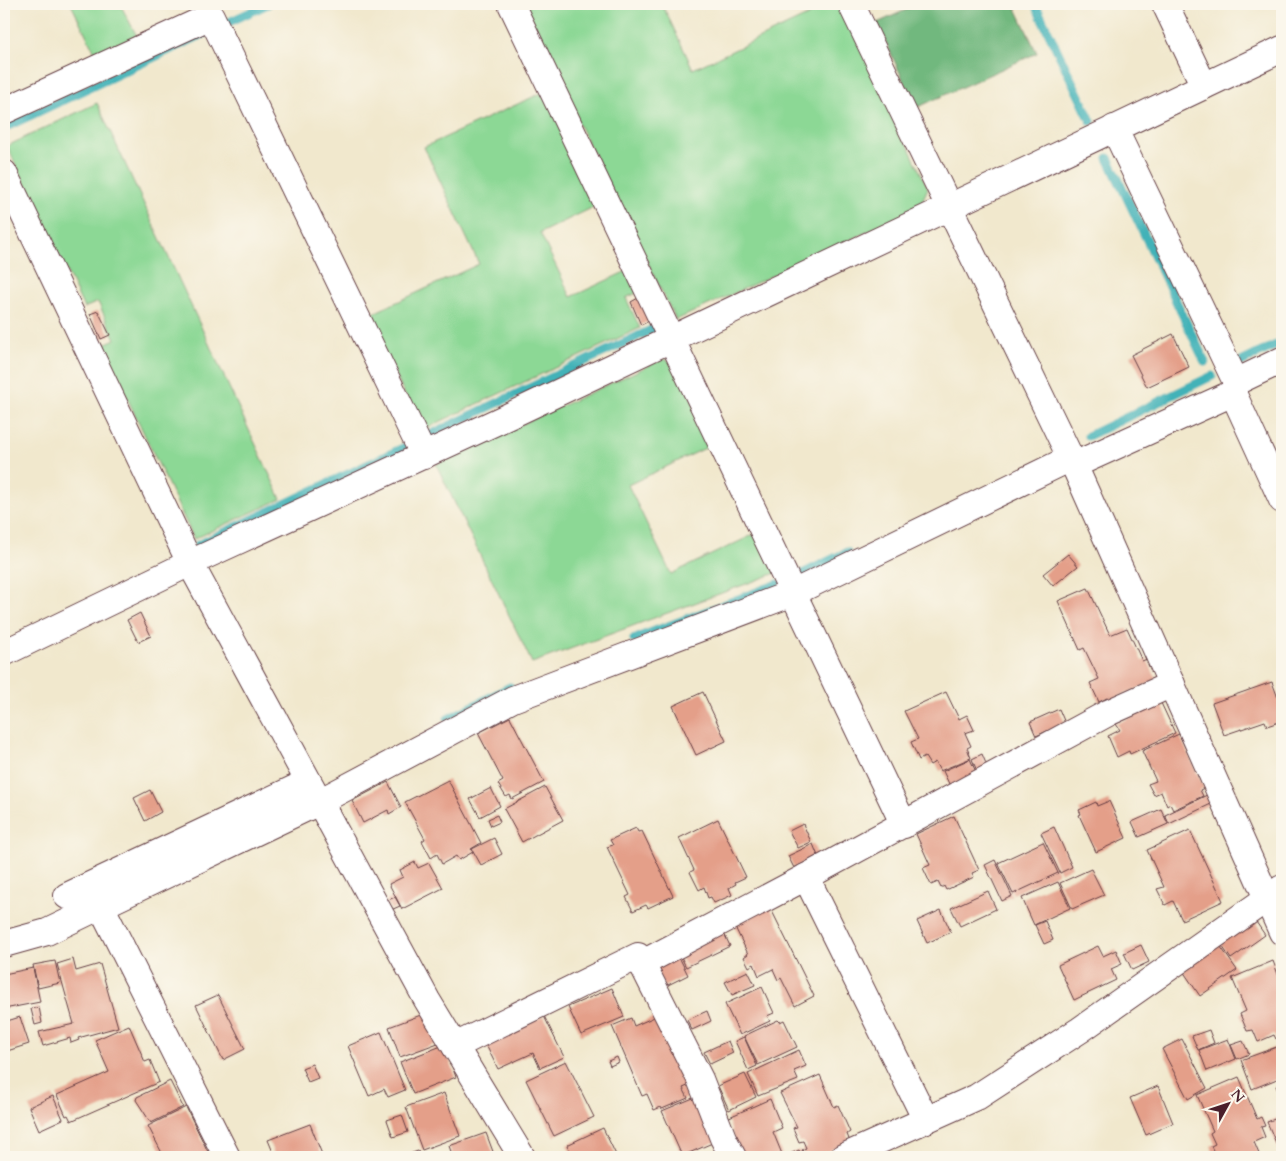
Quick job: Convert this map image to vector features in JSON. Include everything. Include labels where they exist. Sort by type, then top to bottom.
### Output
[{"type":"street","points":[[511,4],[904,825]]},
{"type":"street","points":[[851,4],[1073,462],[1172,684],[1275,892],[1282,932]]},
{"type":"street","points":[[1165,4],[1204,86]]},
{"type":"street","points":[[4,111],[211,16],[424,456]]},
{"type":"street","points":[[4,653],[190,563],[424,456],[1282,49]]},
{"type":"street","points":[[1114,128],[1235,388],[1282,500]]},
{"type":"street","points":[[4,173],[190,563],[427,1000],[521,1157]]},
{"type":"street","points":[[67,896],[314,792],[512,699],[793,593],[1235,388],[1282,360]]},
{"type":"street","points":[[641,964],[806,878],[1110,712],[1172,684]]},
{"type":"street","points":[[4,944],[47,932],[101,906],[314,792]]},
{"type":"street","points":[[806,878],[926,1120]]},
{"type":"street","points":[[843,1157],[977,1097],[1080,1030],[1275,892]]},
{"type":"street","points":[[101,906],[227,1157]]},
{"type":"street","points":[[456,1046],[638,956],[700,1079],[722,1138],[733,1157]]},
{"type":"green space","points":[[71,4],[120,4],[138,38],[97,57]]},
{"type":"green space","points":[[519,4],[662,4],[693,69],[833,4],[841,4],[928,188],[919,208],[676,320]]},
{"type":"green space","points":[[919,4],[1014,4],[1037,53],[916,108],[877,23]]},
{"type":"green space","points":[[546,91],[600,204],[540,233],[571,297],[631,269],[641,291],[626,298],[640,328],[422,430],[367,316],[479,264],[424,147]]},
{"type":"green space","points":[[97,103],[281,499],[194,539],[102,345],[115,339],[98,302],[84,308],[7,146]]},
{"type":"green space","points":[[663,359],[674,362],[714,444],[628,485],[671,574],[757,533],[776,573],[532,663],[436,464]]},
{"type":"building","points":[[640,297],[651,320],[641,325],[631,302]]},
{"type":"building","points":[[98,311],[110,335],[101,339],[90,314]]},
{"type":"building","points":[[1173,334],[1189,367],[1147,387],[1131,355]]},
{"type":"building","points":[[1068,554],[1078,566],[1053,586],[1043,574]]},
{"type":"building","points":[[1088,588],[1110,635],[1127,628],[1142,661],[1147,659],[1157,680],[1109,701],[1107,698],[1099,702],[1090,683],[1099,679],[1084,648],[1080,650],[1058,601]]},
{"type":"building","points":[[140,613],[151,636],[138,642],[127,620]]},
{"type":"building","points":[[1272,682],[1278,698],[1282,697],[1282,721],[1267,726],[1265,721],[1224,735],[1212,703]]},
{"type":"building","points":[[703,692],[726,741],[696,755],[673,706]]},
{"type":"building","points":[[946,692],[959,719],[967,715],[974,730],[965,733],[971,746],[967,748],[971,758],[940,771],[935,762],[930,765],[925,757],[919,760],[911,742],[918,739],[904,711]]},
{"type":"building","points":[[1161,703],[1175,733],[1130,754],[1129,751],[1117,757],[1108,736],[1120,730],[1116,724]]},
{"type":"building","points":[[1059,709],[1065,723],[1036,736],[1030,722]]},
{"type":"building","points":[[510,717],[544,782],[512,799],[510,795],[506,797],[498,784],[503,781],[478,733]]},
{"type":"building","points":[[1179,734],[1204,788],[1200,790],[1203,796],[1173,810],[1170,804],[1167,806],[1161,792],[1154,795],[1148,784],[1156,781],[1142,751]]},
{"type":"building","points":[[982,754],[987,766],[977,771],[972,759]]},
{"type":"building","points":[[970,759],[977,774],[950,786],[943,771]]},
{"type":"building","points":[[448,780],[481,843],[471,849],[473,852],[459,860],[456,856],[442,864],[437,854],[431,858],[422,841],[425,839],[405,802]]},
{"type":"building","points":[[388,782],[401,807],[389,814],[388,810],[363,823],[352,801]]},
{"type":"building","points":[[545,787],[563,820],[522,842],[504,809]]},
{"type":"building","points":[[491,788],[500,806],[480,817],[470,799]]},
{"type":"building","points":[[150,790],[161,812],[145,821],[134,798]]},
{"type":"building","points":[[1207,795],[1211,804],[1169,824],[1165,815]]},
{"type":"building","points":[[1109,801],[1126,838],[1096,852],[1079,815],[1081,814],[1079,810],[1096,802],[1097,806]]},
{"type":"building","points":[[1161,809],[1168,824],[1139,837],[1132,822]]},
{"type":"building","points":[[497,815],[500,822],[491,826],[488,819]]},
{"type":"building","points":[[954,816],[979,870],[972,873],[974,877],[946,890],[944,886],[941,888],[938,882],[931,885],[923,868],[930,865],[916,834]]},
{"type":"building","points":[[718,819],[746,877],[735,882],[736,884],[729,888],[732,895],[714,903],[711,897],[708,898],[704,887],[699,890],[690,872],[694,870],[679,838]]},
{"type":"building","points":[[803,824],[811,842],[798,848],[789,831]]},
{"type":"building","points":[[1054,827],[1072,867],[1060,873],[1041,833]]},
{"type":"building","points":[[636,828],[638,832],[642,831],[673,896],[648,908],[646,905],[633,911],[626,897],[630,895],[607,847],[613,845],[610,840]]},
{"type":"building","points":[[1190,830],[1223,901],[1182,920],[1173,901],[1165,905],[1157,889],[1164,887],[1147,850]]},
{"type":"building","points":[[494,838],[502,854],[481,865],[472,849]]},
{"type":"building","points":[[1043,842],[1058,873],[1013,894],[998,863]]},
{"type":"building","points":[[813,844],[818,856],[794,868],[788,856]]},
{"type":"building","points":[[995,860],[1012,896],[1002,901],[985,865]]},
{"type":"building","points":[[415,862],[418,868],[429,863],[443,888],[402,909],[389,884],[403,877],[400,870]]},
{"type":"building","points":[[1091,869],[1104,895],[1072,909],[1060,883]]},
{"type":"building","points":[[1058,882],[1070,908],[1034,925],[1022,898]]},
{"type":"building","points":[[988,891],[996,909],[960,926],[951,908]]},
{"type":"building","points":[[395,897],[400,906],[391,910],[386,901]]},
{"type":"building","points":[[770,907],[814,996],[795,1006],[781,978],[778,980],[773,969],[759,976],[754,964],[749,967],[744,957],[748,954],[734,925]]},
{"type":"building","points":[[941,910],[951,932],[927,943],[917,921]]},
{"type":"building","points":[[1254,919],[1265,935],[1231,959],[1220,943]]},
{"type":"building","points":[[1045,921],[1053,940],[1044,944],[1035,925]]},
{"type":"building","points":[[722,929],[730,946],[686,967],[678,951]]},
{"type":"building","points":[[1218,943],[1237,970],[1200,996],[1183,971]]},
{"type":"building","points":[[1141,945],[1149,962],[1132,970],[1124,953]]},
{"type":"building","points":[[1098,946],[1103,956],[1116,950],[1122,964],[1111,969],[1116,980],[1074,1000],[1058,965]]},
{"type":"building","points":[[677,953],[688,975],[664,987],[653,965]]},
{"type":"building","points":[[73,959],[76,971],[100,964],[118,1027],[78,1038],[79,1040],[71,1043],[70,1038],[43,1046],[39,1032],[74,1024],[57,964]]},
{"type":"building","points":[[55,961],[60,983],[38,988],[33,965]]},
{"type":"building","points":[[1273,961],[1282,985],[1282,1037],[1276,1039],[1274,1035],[1258,1042],[1253,1030],[1247,1031],[1240,1014],[1246,1011],[1232,978]]},
{"type":"building","points":[[33,968],[40,1002],[4,1009],[4,974]]},
{"type":"building","points":[[748,971],[755,985],[732,995],[725,982]]},
{"type":"building","points":[[762,987],[774,1013],[767,1016],[770,1021],[740,1035],[725,1004]]},
{"type":"building","points":[[612,988],[624,1017],[581,1035],[568,1007]]},
{"type":"building","points":[[218,995],[245,1049],[223,1060],[196,1005]]},
{"type":"building","points":[[39,1007],[42,1023],[35,1025],[31,1009]]},
{"type":"building","points":[[707,1011],[711,1021],[692,1030],[687,1020]]},
{"type":"building","points":[[426,1013],[438,1043],[400,1057],[389,1027]]},
{"type":"building","points":[[659,1015],[690,1085],[683,1088],[688,1098],[662,1109],[661,1107],[654,1110],[647,1094],[642,1096],[612,1026],[631,1018],[634,1026]]},
{"type":"building","points":[[544,1016],[564,1057],[540,1068],[533,1053],[498,1069],[486,1045]]},
{"type":"building","points":[[20,1017],[29,1044],[4,1052],[4,1022]]},
{"type":"building","points":[[778,1020],[780,1022],[784,1020],[797,1047],[758,1065],[744,1036]]},
{"type":"building","points":[[129,1025],[145,1062],[150,1060],[159,1082],[71,1121],[68,1115],[66,1116],[57,1095],[109,1072],[95,1040]]},
{"type":"building","points":[[1209,1030],[1214,1043],[1198,1050],[1192,1036]]},
{"type":"building","points":[[381,1032],[405,1090],[388,1097],[384,1089],[369,1096],[348,1046]]},
{"type":"building","points":[[744,1037],[757,1066],[748,1070],[735,1041]]},
{"type":"building","points":[[1182,1039],[1207,1088],[1188,1099],[1162,1049]]},
{"type":"building","points":[[1228,1039],[1236,1059],[1207,1071],[1199,1050]]},
{"type":"building","points":[[728,1041],[733,1053],[710,1064],[704,1052]]},
{"type":"building","points":[[1243,1041],[1249,1054],[1237,1059],[1231,1045]]},
{"type":"building","points":[[444,1045],[456,1077],[413,1094],[400,1062]]},
{"type":"building","points":[[1282,1045],[1282,1077],[1252,1089],[1241,1060]]},
{"type":"building","points":[[799,1050],[806,1066],[794,1071],[798,1080],[758,1096],[748,1074]]},
{"type":"building","points":[[617,1057],[619,1062],[610,1066],[608,1061]]},
{"type":"building","points":[[566,1061],[594,1117],[554,1136],[526,1080]]},
{"type":"building","points":[[312,1064],[318,1078],[308,1082],[302,1068]]},
{"type":"building","points":[[745,1074],[756,1097],[729,1110],[718,1086]]},
{"type":"building","points":[[820,1075],[834,1107],[838,1105],[850,1132],[847,1134],[850,1142],[814,1157],[805,1157],[802,1150],[806,1148],[803,1141],[799,1142],[793,1128],[797,1127],[780,1093]]},
{"type":"building","points":[[1239,1077],[1257,1119],[1261,1117],[1265,1126],[1261,1127],[1265,1137],[1254,1142],[1259,1154],[1251,1157],[1240,1157],[1239,1154],[1231,1157],[1216,1157],[1211,1146],[1215,1144],[1210,1133],[1213,1131],[1197,1095]]},
{"type":"building","points":[[170,1081],[183,1107],[151,1123],[136,1100],[137,1097]]},
{"type":"building","points":[[1282,1084],[1282,1101],[1276,1086]]},
{"type":"building","points":[[1158,1086],[1173,1123],[1146,1135],[1130,1098]]},
{"type":"building","points":[[444,1093],[460,1136],[422,1150],[406,1107]]},
{"type":"building","points":[[53,1096],[63,1119],[39,1130],[29,1107]]},
{"type":"building","points":[[698,1096],[717,1141],[682,1156],[662,1111]]},
{"type":"building","points":[[770,1099],[782,1128],[773,1132],[782,1154],[779,1155],[780,1157],[741,1157],[727,1118]]},
{"type":"building","points":[[186,1107],[210,1156],[164,1157],[148,1126]]},
{"type":"building","points":[[402,1115],[408,1132],[393,1137],[387,1120]]},
{"type":"building","points":[[1282,1116],[1282,1140],[1276,1143],[1267,1122]]},
{"type":"building","points":[[310,1124],[323,1157],[275,1157],[268,1140]]},
{"type":"building","points":[[603,1128],[617,1157],[573,1157],[567,1145]]},
{"type":"building","points":[[486,1133],[495,1157],[453,1157],[449,1146]]},
{"type":"building","points":[[1282,1141],[1282,1157],[1276,1143]]},
{"type":"building","points":[[799,1150],[802,1157],[783,1157]]},
{"type":"building","points":[[418,1151],[420,1157],[401,1157]]},
{"type":"waterway","points":[[229,22],[268,4]]},
{"type":"waterway","points":[[1035,4],[1091,121]]},
{"type":"waterway","points":[[4,128],[210,31]]},
{"type":"waterway","points":[[1108,158],[1205,362]]},
{"type":"waterway","points":[[426,437],[655,328]]},
{"type":"waterway","points":[[1239,363],[1282,342]]},
{"type":"waterway","points":[[1088,436],[1212,376]]},
{"type":"waterway","points":[[198,545],[407,446]]},
{"type":"waterway","points":[[796,577],[847,552]]},
{"type":"waterway","points":[[634,639],[778,584]]},
{"type":"waterway","points":[[448,719],[510,687]]}]
